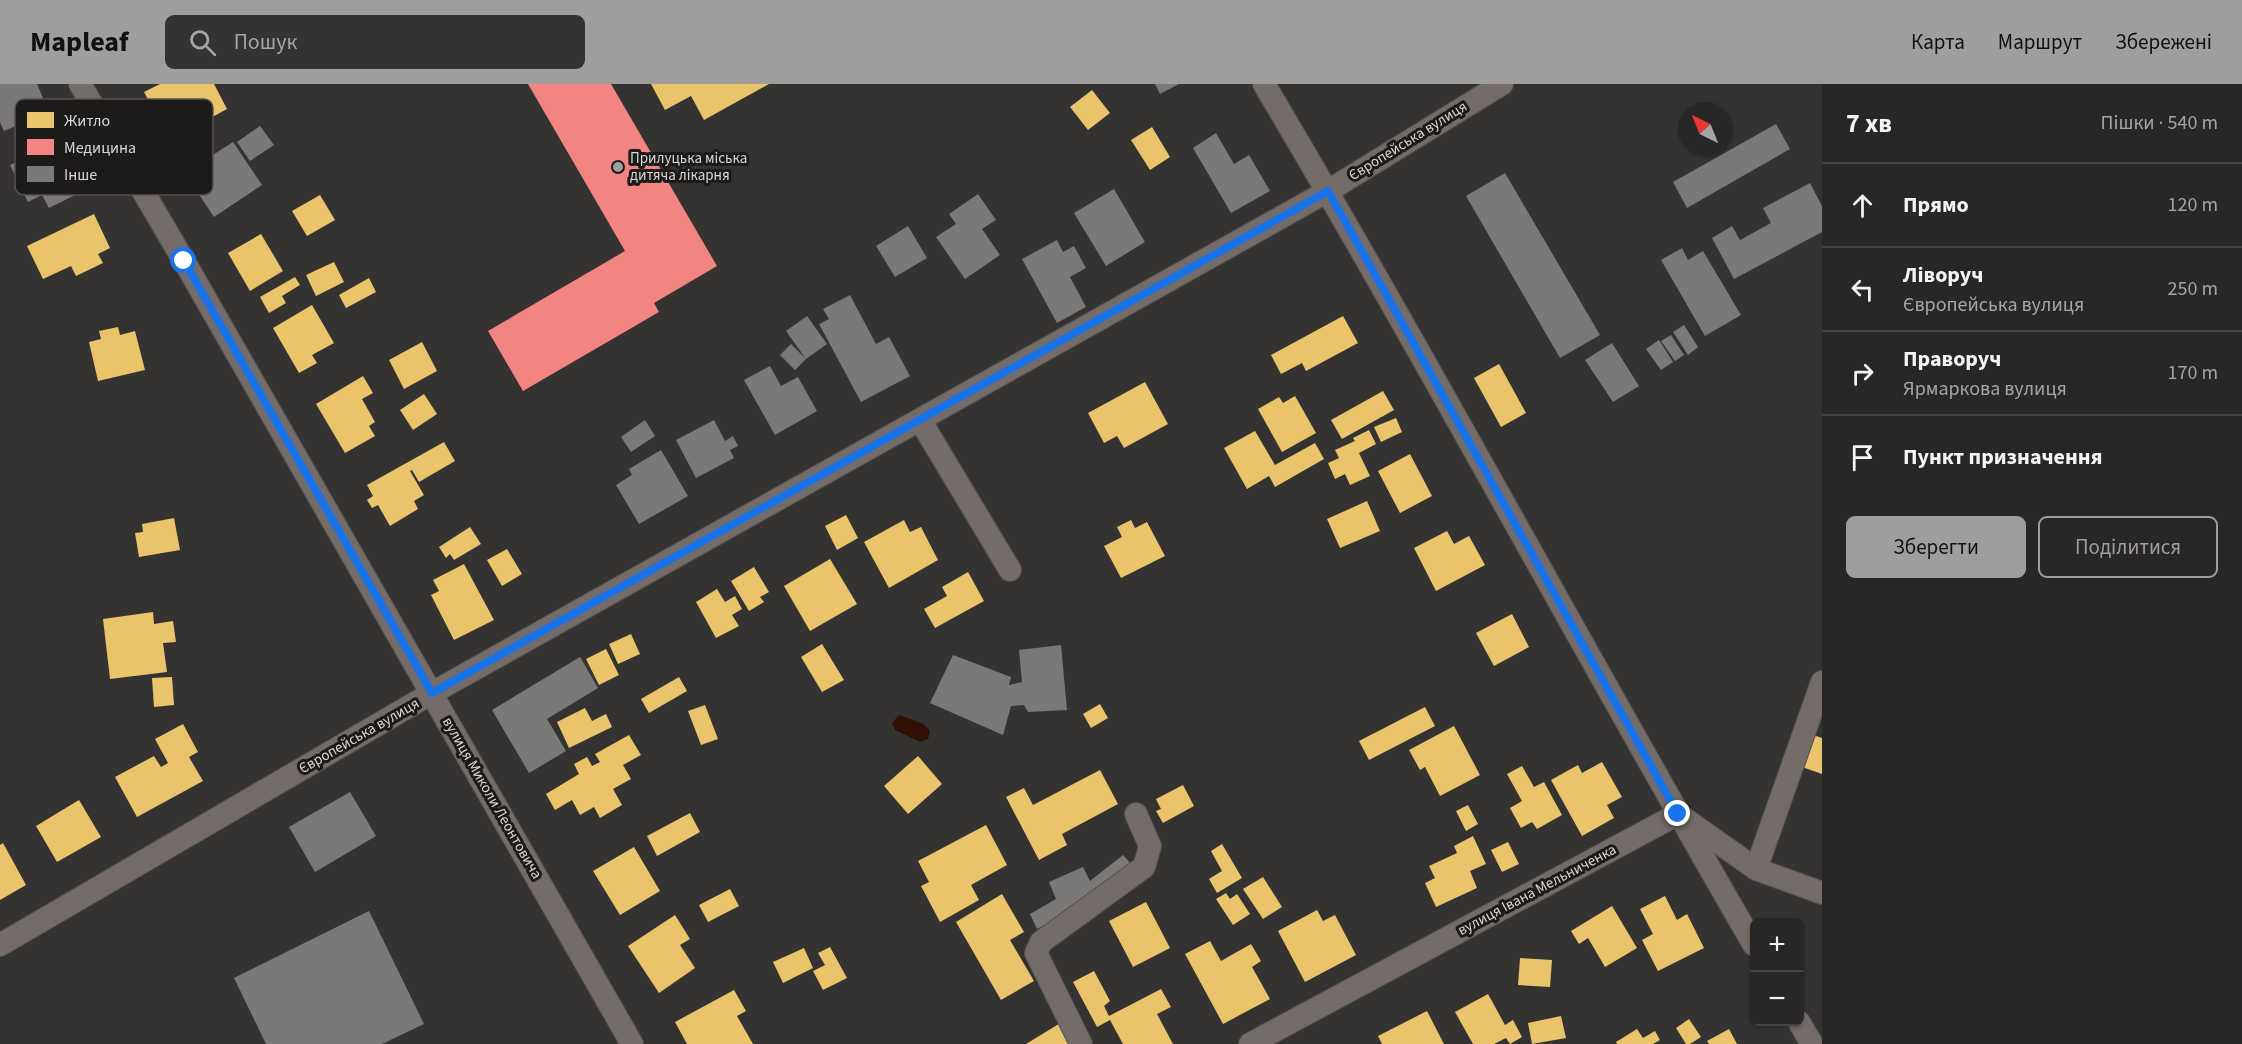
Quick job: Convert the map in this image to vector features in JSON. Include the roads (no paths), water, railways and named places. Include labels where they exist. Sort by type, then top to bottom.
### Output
[{"type":"street","name":"вулиця Миколи Леонтовича","points":[[80,84],[89,99]]},
{"type":"street","points":[[1264,84],[1328,191],[1678,814],[1750,936]]},
{"type":"street","name":"Європейська вулиця","points":[[0,945],[432,693],[1328,191],[1502,84]]},
{"type":"street","name":"вулиця Миколи Леонтовича","points":[[144,195],[632,1044]]},
{"type":"street","points":[[920,420],[1010,570]]},
{"type":"street","points":[[1756,869],[1822,681]]},
{"type":"street","points":[[1081,1044],[1036,953],[1041,942],[1144,867],[1150,846],[1136,814]]},
{"type":"street","points":[[1678,814],[1756,869],[1822,893]]},
{"type":"street","name":"вулиця Івана Мельниченка","points":[[1250,1044],[1678,814]]},
{"type":"street","points":[[1801,1026],[1812,1044]]},
{"type":"place","name":"Прилуцька міська дитяча лікарня","points":[[618,167]]}]
